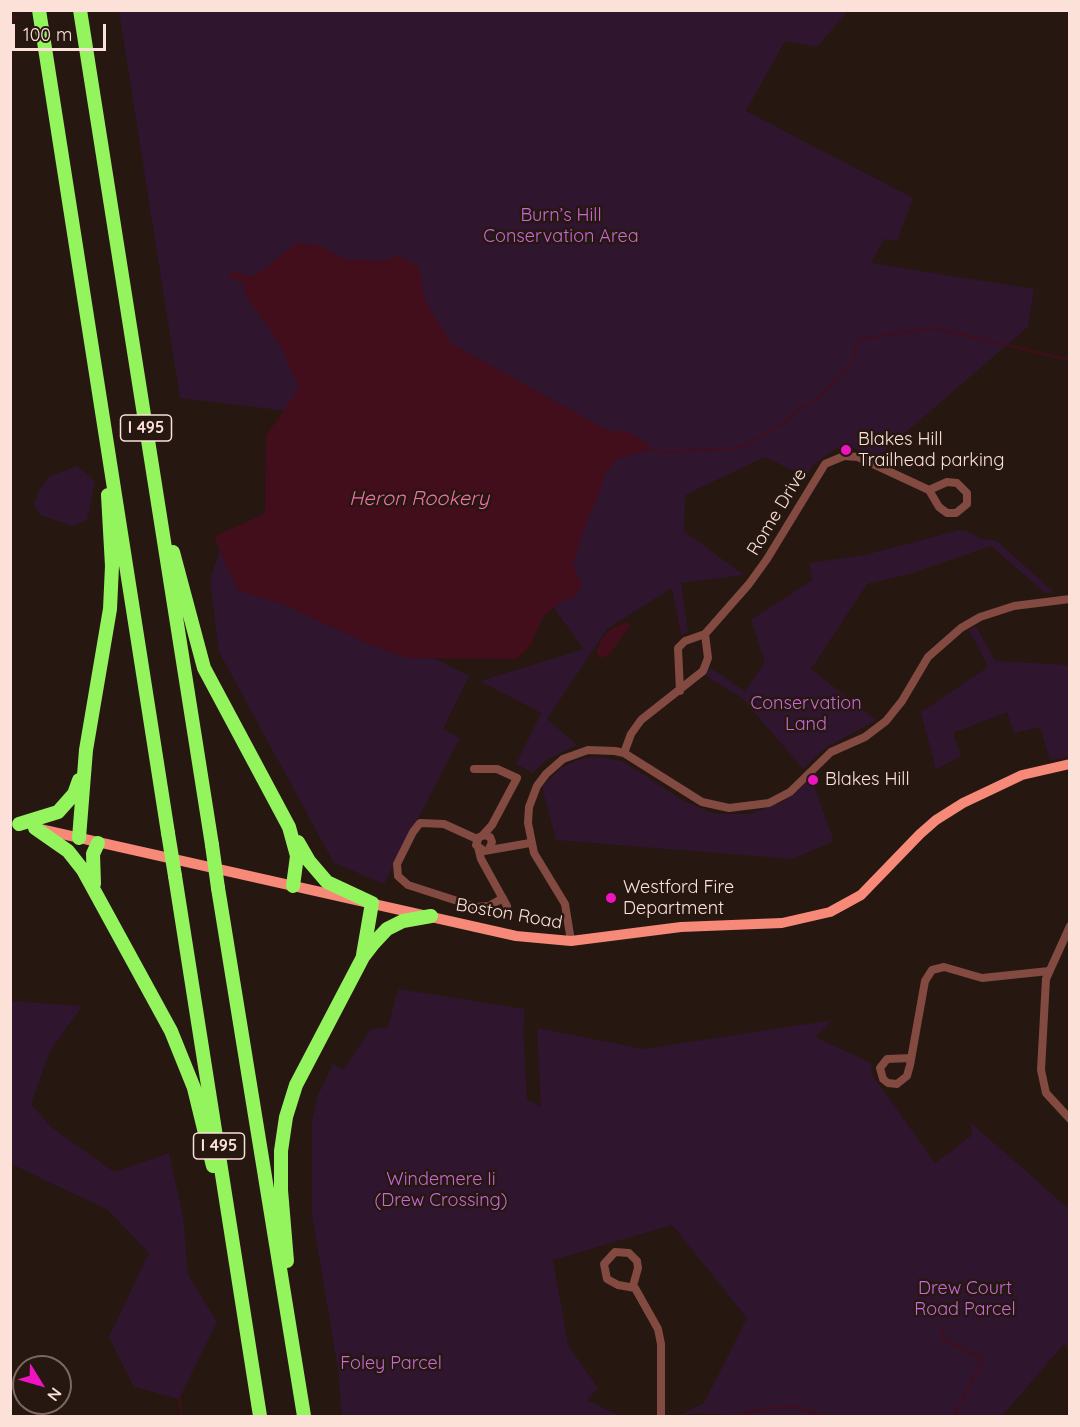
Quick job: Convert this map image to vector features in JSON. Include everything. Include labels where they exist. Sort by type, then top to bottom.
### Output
[{"type":"highway","name":"I 495","points":[[39,10],[261,1416]]},
{"type":"highway","name":"I 495","points":[[80,10],[218,888],[304,1416]]},
{"type":"highway","points":[[79,838],[85,761],[111,609],[112,566],[106,439]]},
{"type":"highway","points":[[154,481],[204,668],[309,861],[327,882],[372,903],[363,957]]},
{"type":"highway","points":[[15,823],[48,816],[66,805],[78,784],[85,761]]},
{"type":"highway","points":[[34,828],[68,851],[95,892],[184,1060],[229,1219]]},
{"type":"highway","points":[[291,831],[297,856],[293,886]]},
{"type":"highway","points":[[95,892],[92,864],[98,843]]},
{"type":"highway","points":[[292,1344],[280,1190],[281,1151],[286,1117],[305,1065],[363,957],[387,929],[403,921],[431,916]]},
{"type":"main road","name":"Boston Road","points":[[15,823],[533,939],[571,941],[681,927],[782,923],[830,912],[861,895],[920,834],[963,803],[1022,776],[1070,764]]},
{"type":"street","name":"Rome Drive","points":[[680,691],[678,648],[685,641],[705,634],[759,571],[816,476],[830,460],[844,456],[858,457],[929,490],[939,507],[947,513],[956,513],[967,504],[965,489],[957,483],[947,482],[929,490]]},
{"type":"street","points":[[571,941],[566,904],[559,889],[538,861],[530,843],[529,807],[537,786],[551,768],[579,752],[605,749],[624,753],[702,802],[737,808],[769,803],[790,792],[831,752],[865,737],[886,721],[902,701],[928,657],[961,627],[980,617],[1014,606],[1070,599]]},
{"type":"street","points":[[624,753],[631,734],[640,720],[697,677],[706,665],[705,634]]},
{"type":"street","points":[[474,769],[497,769],[517,778],[484,839],[487,868],[505,902],[476,907],[408,885],[398,876],[397,864],[414,829],[420,823],[444,824],[484,839],[510,846]]},
{"type":"street","points":[[484,839],[488,850],[487,868]]},
{"type":"street","points":[[488,850],[530,843]]},
{"type":"street","points":[[1070,926],[1049,971],[1045,989],[1042,1083],[1050,1099],[1070,1119]]},
{"type":"street","points":[[911,1058],[893,1057],[885,1060],[880,1070],[883,1079],[892,1084],[901,1083],[906,1076],[911,1058],[925,981],[932,970],[944,967],[982,978],[1049,971]]},
{"type":"street","points":[[633,1286],[618,1286],[607,1279],[604,1264],[615,1252],[629,1253],[636,1261],[638,1268],[633,1286],[651,1313],[658,1329],[661,1344],[661,1416]]},
{"type":"green space","name":"Burn’s Hill Conservation Area","points":[[119,11],[848,11],[817,47],[785,41],[746,111],[913,198],[897,241],[884,239],[871,263],[1034,289],[1028,327],[877,457],[852,447],[837,448],[814,464],[806,477],[765,457],[685,495],[684,531],[744,575],[681,583],[688,632],[681,635],[672,588],[607,629],[547,719],[577,745],[546,760],[533,773],[516,764],[541,713],[480,681],[584,649],[474,500],[519,439],[180,398]]},
{"type":"green space","points":[[77,466],[95,481],[87,520],[72,526],[40,515],[34,505],[39,490],[50,476]]},
{"type":"green space","name":"Conservation Land","points":[[959,530],[967,531],[981,539],[996,540],[1055,593],[1045,593],[991,546],[910,574],[867,584],[811,669],[876,720],[824,749],[803,769],[742,698],[706,676],[709,667],[745,691],[765,662],[751,620],[812,580],[809,563],[865,555]]},
{"type":"green space","points":[[221,546],[469,676],[443,729],[460,738],[384,884],[334,863],[219,652],[210,580]]},
{"type":"green space","points":[[976,626],[995,661],[1069,665],[1069,757],[1050,760],[1040,727],[1014,733],[1007,712],[953,733],[961,756],[936,770],[921,712],[988,667],[969,630]]},
{"type":"green space","name":"Conservation Land","points":[[599,757],[623,761],[684,801],[716,814],[750,814],[785,801],[811,778],[834,841],[792,859],[556,840],[542,787],[562,767],[584,758]]},
{"type":"green space","name":"Windemere Ii (Drew Crossing)","points":[[398,989],[525,1009],[523,1028],[527,1099],[541,1107],[537,1028],[644,1049],[833,1020],[815,1037],[871,1063],[873,1076],[935,1163],[972,1135],[971,1123],[1069,1209],[1069,1349],[1064,1344],[1002,1416],[747,1416],[698,1413],[678,1416],[704,1403],[747,1318],[672,1225],[553,1260],[568,1345],[598,1388],[587,1400],[620,1416],[342,1416],[338,1369],[312,1215],[312,1120],[318,1095],[333,1064],[343,1070],[371,1029],[388,1027]]},
{"type":"green space","points":[[10,1001],[82,1006],[49,1053],[31,1104],[51,1127],[114,1172],[169,1153],[183,1216],[188,1275],[217,1322],[179,1399],[134,1387],[109,1337],[149,1253],[108,1210],[11,1164]]},
{"type":"water","name":"Heron Rookery","points":[[297,243],[322,246],[343,259],[385,261],[397,255],[419,267],[426,303],[452,344],[609,431],[627,431],[649,445],[646,451],[619,458],[605,474],[573,564],[582,587],[572,599],[563,600],[542,618],[531,645],[516,659],[407,658],[364,642],[280,603],[238,591],[214,537],[265,513],[266,436],[299,387],[280,345],[244,293],[246,288],[241,281],[231,279],[230,272],[254,276]]},
{"type":"water","points":[[628,622],[630,626],[609,655],[600,658],[597,649],[603,637],[612,628]]},
{"type":"waterway","points":[[10,18],[20,16]]},
{"type":"waterway","points":[[649,449],[663,452],[736,448],[748,444],[784,423],[796,411],[820,397],[854,359],[856,343],[867,338],[933,328],[1070,360]]},
{"type":"waterway","points":[[945,1327],[941,1332],[942,1338],[983,1359],[954,1416]]},
{"type":"waterway","points":[[179,1399],[182,1416]]},
{"type":"waterway","points":[[737,1416],[764,1408],[797,1407],[824,1416]]},
{"type":"place","name":"Blakes Hill Trailhead parking","points":[[846,450]]},
{"type":"place","name":"Blakes Hill","points":[[813,780]]},
{"type":"place","name":"Westford Fire Department","points":[[611,898]]},
{"type":"park label","name":"Drew Court Road Parcel","points":[[965,1299]]},
{"type":"park label","name":"Foley Parcel","points":[[391,1364]]}]
